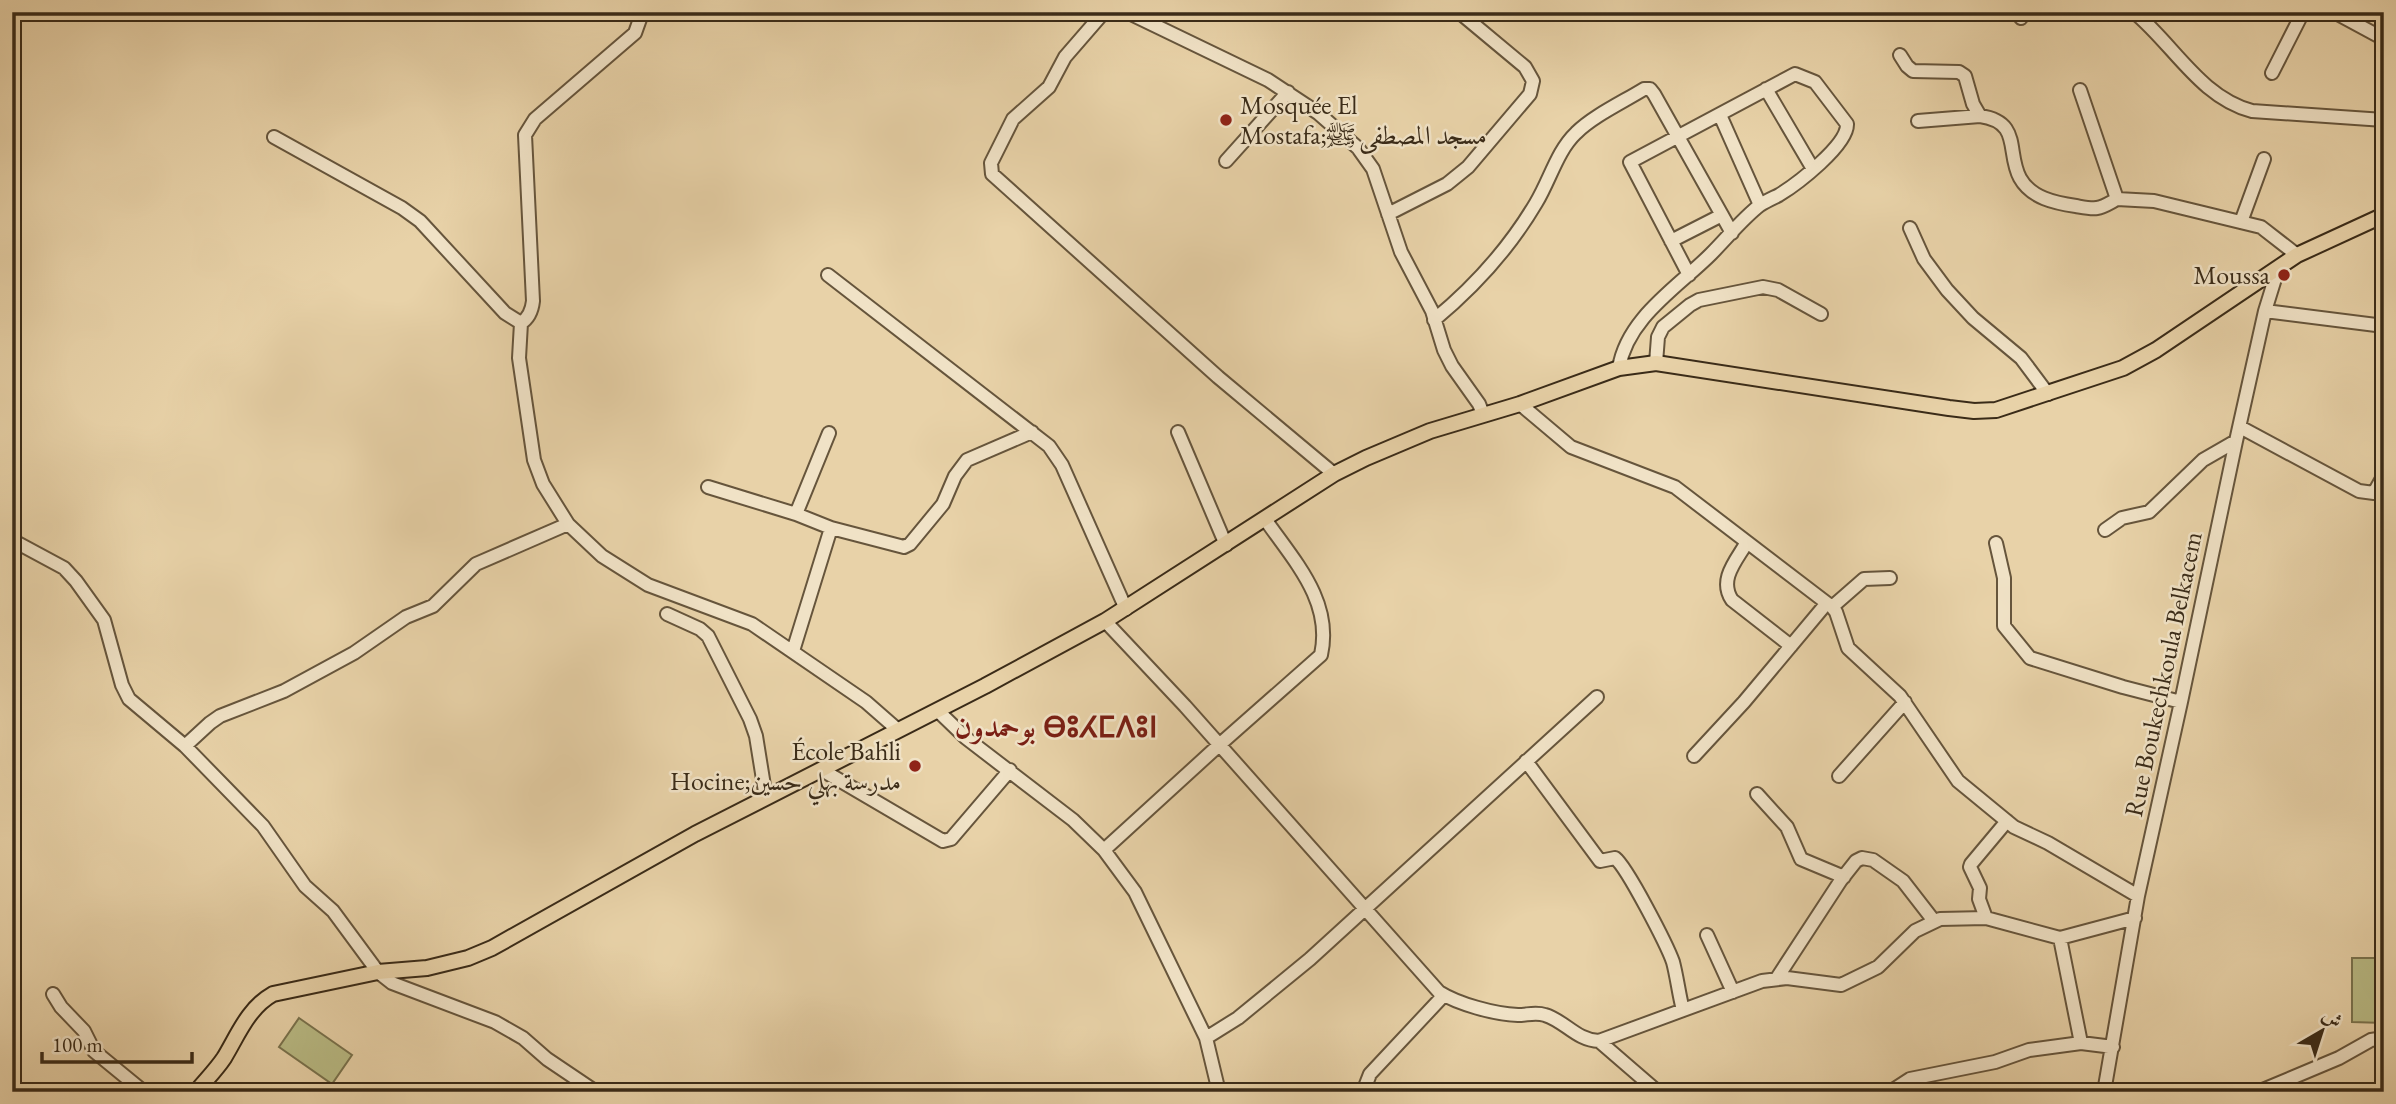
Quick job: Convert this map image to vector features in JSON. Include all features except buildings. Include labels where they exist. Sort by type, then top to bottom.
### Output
[{"type":"main road","points":[[196,1092],[223,1060],[251,1013],[265,998],[273,994],[378,972],[435,967],[492,948],[695,834],[938,711],[1105,621],[1334,474],[1430,431],[1520,404],[1619,368],[1656,363],[1974,411],[1996,410],[2123,368],[2156,350],[2297,255],[2384,215]]},
{"type":"street","points":[[639,12],[635,33],[535,119],[524,135],[533,308],[521,323],[519,358],[534,460],[544,484],[568,524],[602,556],[640,581],[752,624],[866,702],[898,730]]},
{"type":"street","points":[[1104,12],[1065,57],[1049,87],[1013,119],[991,163],[992,174],[1218,377],[1334,474]]},
{"type":"street","points":[[1127,12],[1237,64],[1288,92],[1349,139],[1367,158],[1380,186],[1401,252],[1424,293],[1452,366],[1483,414]]},
{"type":"street","points":[[1388,214],[1447,184],[1468,167],[1530,94],[1533,81],[1525,67],[1459,12]]},
{"type":"street","points":[[2134,12],[2151,26],[2201,82],[2234,106],[2252,111],[2384,120]]},
{"type":"street","points":[[2272,73],[2302,12]]},
{"type":"street","points":[[2334,12],[2384,39]]},
{"type":"street","points":[[1900,55],[1913,71],[1959,72],[1965,76],[1973,104],[1980,116]]},
{"type":"street","points":[[1619,368],[1628,340],[1643,320],[1732,233],[1760,205],[1780,194],[1813,169],[1845,137],[1847,124],[1810,78],[1795,74],[1630,162],[1689,275]]},
{"type":"street","points":[[1434,320],[1465,294],[1501,253],[1538,201],[1571,138],[1582,128],[1647,88],[1654,94],[1732,233]]},
{"type":"street","points":[[1766,89],[1813,169]]},
{"type":"street","points":[[2080,90],[2117,200]]},
{"type":"street","points":[[1226,161],[1288,92]]},
{"type":"street","points":[[1720,115],[1760,205]]},
{"type":"street","points":[[1918,121],[1980,116],[2001,123],[2012,144],[2018,174],[2032,191],[2054,204],[2096,209],[2117,200],[2154,201],[2268,231],[2297,255]]},
{"type":"street","points":[[274,136],[402,208],[420,221],[505,313],[521,323]]},
{"type":"street","points":[[2241,222],[2264,159]]},
{"type":"street","points":[[1671,241],[1722,215]]},
{"type":"street","points":[[1910,228],[1924,259],[1947,290],[1973,318],[2021,358],[2048,394]]},
{"type":"street","name":"Rue Boukechkoula Belkacem","points":[[2104,1092],[2137,896],[2181,702],[2235,441],[2265,311],[2278,269]]},
{"type":"street","points":[[828,275],[1049,446],[1062,465],[1126,609]]},
{"type":"street","points":[[1656,363],[1658,337],[1663,327],[1699,300],[1763,286],[1774,288],[1821,314]]},
{"type":"street","points":[[2265,311],[2384,326]]},
{"type":"street","points":[[1520,404],[1570,447],[1675,487],[1829,606],[1836,612],[1848,648],[1905,702],[1958,780],[2024,833],[2048,843],[2137,896]]},
{"type":"street","points":[[2240,427],[2359,491],[2374,492],[2384,475]]},
{"type":"street","points":[[708,487],[796,514],[831,528],[904,547],[910,544],[943,504],[955,476],[967,460],[1032,432]]},
{"type":"street","points":[[1178,432],[1226,545]]},
{"type":"street","points":[[796,514],[829,433]]},
{"type":"street","points":[[2105,530],[2122,518],[2149,512],[2203,460],[2235,441]]},
{"type":"street","points":[[1104,850],[1319,659],[1324,644],[1321,612],[1316,595],[1265,519]]},
{"type":"street","points":[[186,746],[220,716],[284,691],[354,653],[406,617],[433,606],[476,564],[568,524]]},
{"type":"street","points":[[793,652],[831,528]]},
{"type":"street","points":[[12,540],[64,568],[76,581],[104,620],[121,685],[129,699],[186,746],[263,826],[305,886],[333,911],[378,972],[392,983],[495,1022],[523,1038],[547,1059],[596,1092]]},
{"type":"street","points":[[1747,542],[1727,576],[1728,594],[1791,646]]},
{"type":"street","points":[[1996,542],[2004,578],[2004,626],[2030,658],[2181,702]]},
{"type":"street","points":[[1694,756],[1829,606],[1864,579],[1891,578]]},
{"type":"street","points":[[667,614],[700,629],[708,636],[750,719],[756,736],[766,798]]},
{"type":"street","points":[[1105,621],[1185,706],[1218,746],[1444,995],[1459,1002],[1517,1015],[1544,1014],[1580,1037],[1599,1041],[1658,1092]]},
{"type":"street","points":[[1206,1038],[1238,1018],[1279,986],[1597,696]]},
{"type":"street","points":[[1839,776],[1905,702]]},
{"type":"street","points":[[938,711],[967,738],[1073,820],[1104,850],[1135,892],[1206,1038],[1219,1092]]},
{"type":"street","points":[[1525,761],[1600,861],[1615,858],[1625,870],[1673,962],[1683,1010]]},
{"type":"street","points":[[822,770],[943,841],[951,839],[1010,770]]},
{"type":"street","points":[[1756,794],[1787,827],[1801,859],[1844,877]]},
{"type":"street","points":[[1986,918],[1979,900],[1980,888],[1970,864],[2007,821]]},
{"type":"street","points":[[1777,978],[1856,861],[1873,860],[1908,886],[1934,921]]},
{"type":"street","points":[[1599,1041],[1762,981],[1787,978],[1841,985],[1878,967],[1915,931],[1934,921],[1986,918],[2060,938],[2135,918]]},
{"type":"street","points":[[1707,935],[1733,992]]},
{"type":"street","points":[[2060,938],[2081,1043]]},
{"type":"street","points":[[53,994],[83,1031],[94,1051],[144,1092]]},
{"type":"street","points":[[1363,1092],[1370,1074],[1444,995]]},
{"type":"street","points":[[2258,1092],[2339,1058],[2371,1040],[2384,1038]]},
{"type":"street","points":[[1889,1092],[1910,1079],[1995,1062],[2029,1050],[2081,1043],[2113,1047]]},
{"type":"green space","points":[[2352,958],[2384,958],[2384,1023],[2352,1022]]},
{"type":"green space","points":[[299,1018],[352,1055],[332,1084],[279,1047]]},
{"type":"place","name":"Mosquée El Mostafa;مسجد المصطفى ﷺ","points":[[1226,120]]},
{"type":"place","name":"Moussa","points":[[2284,275]]},
{"type":"place","name":"École Bahli Hocine;مدرسة بهلي حسين","points":[[915,766]]},
{"type":"district","name":"بوحمدون ⴱⵓⵃⵎⴷⵓⵏ","points":[[1056,727]]}]
